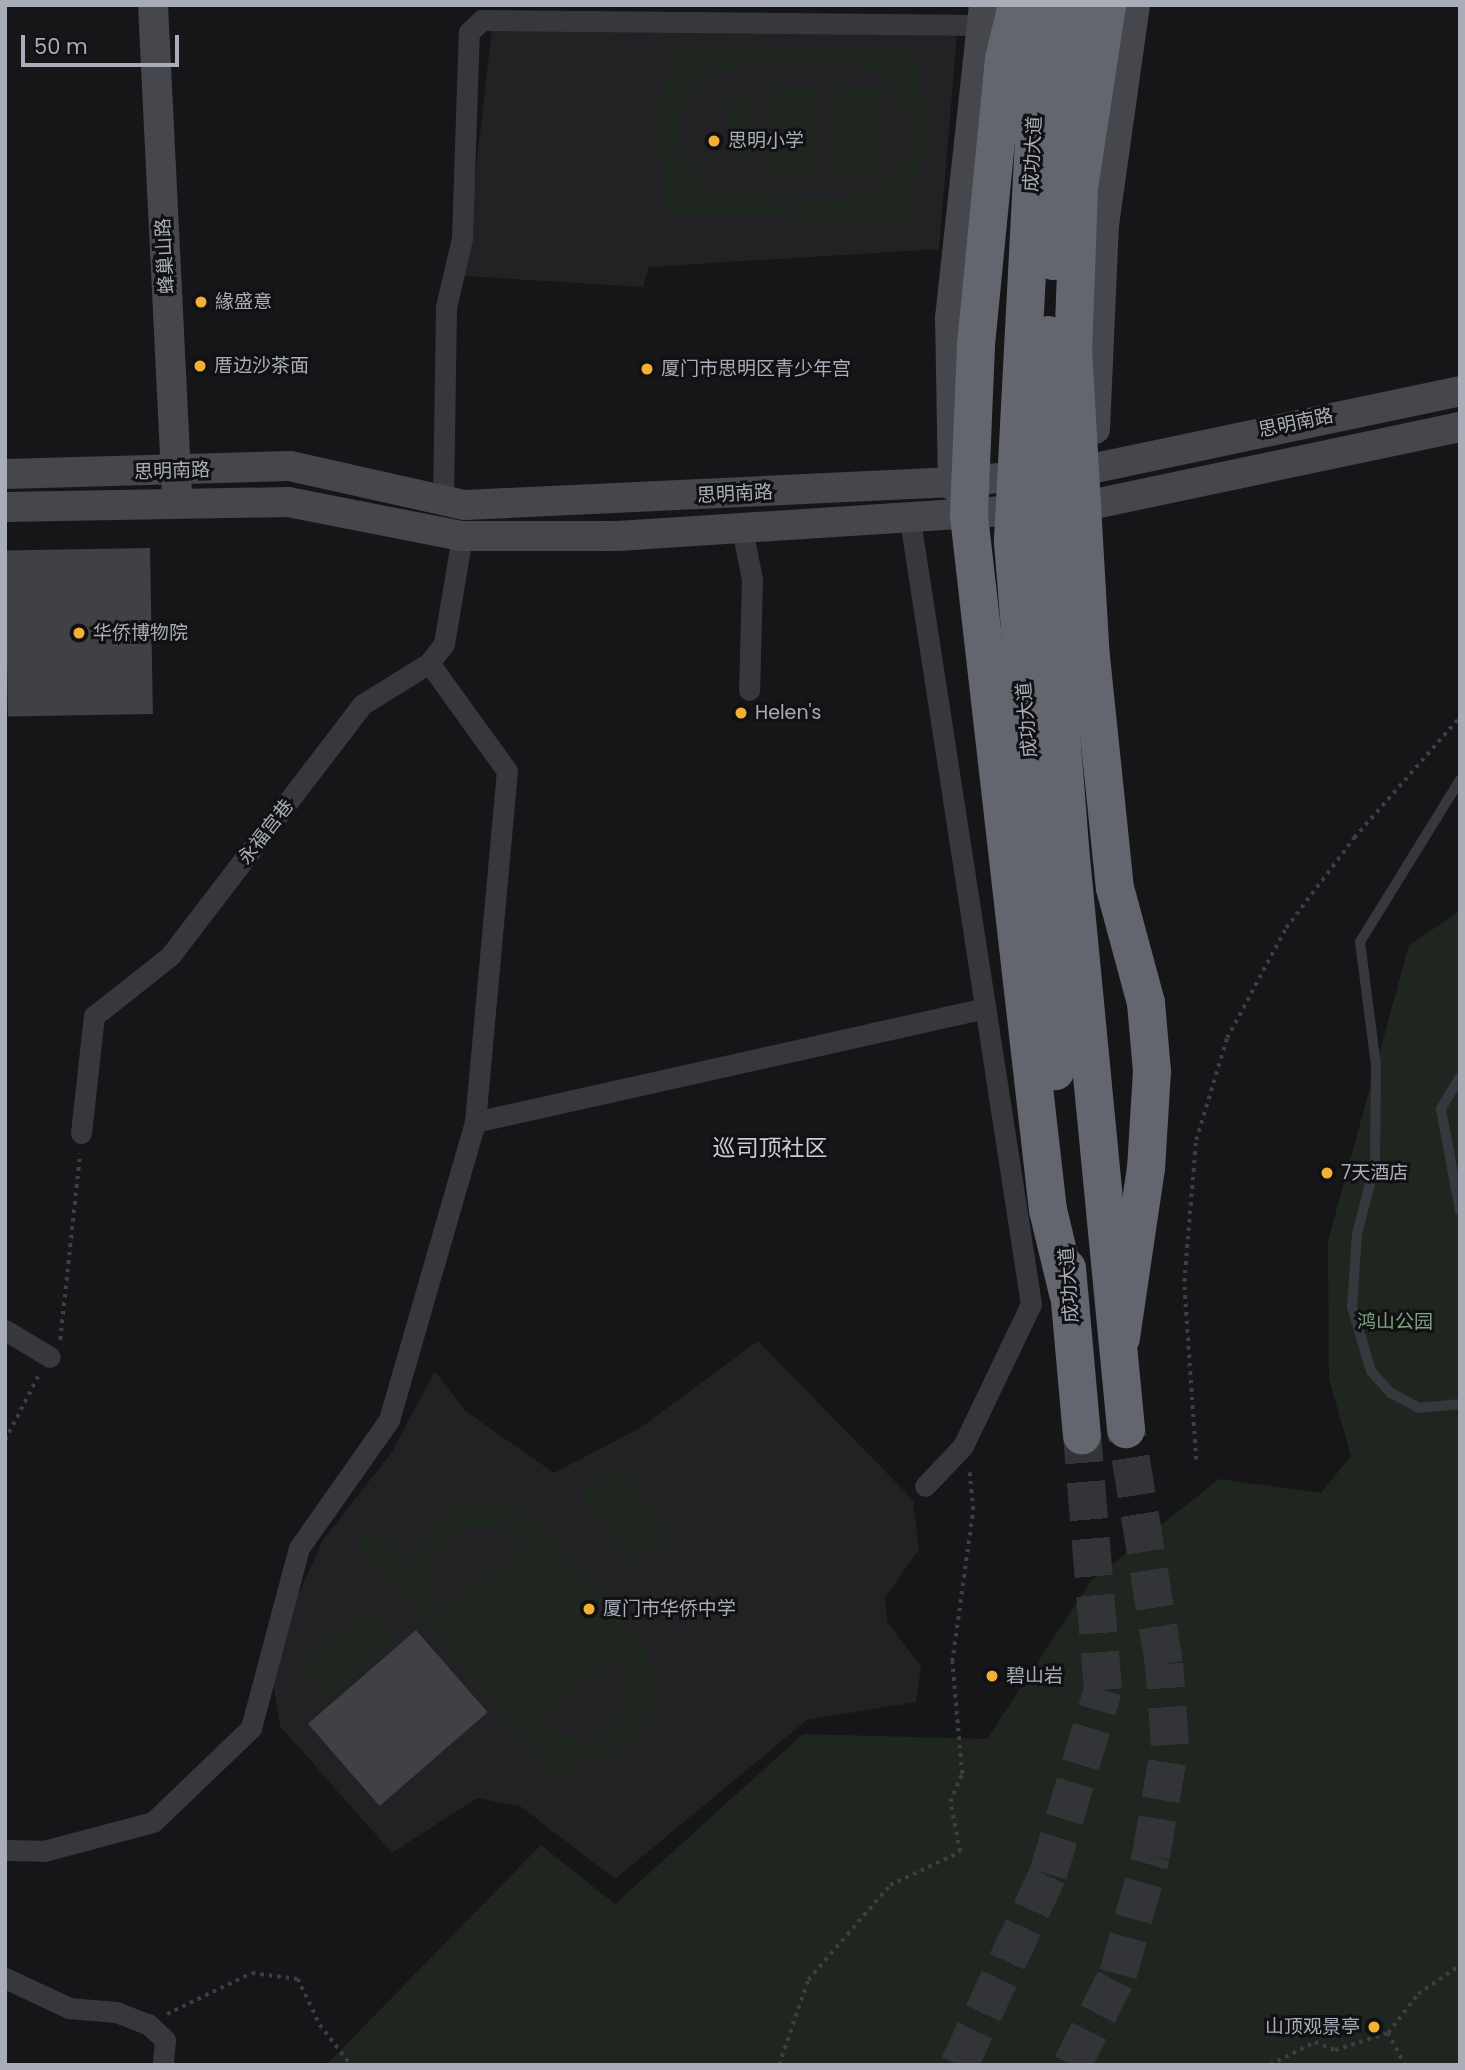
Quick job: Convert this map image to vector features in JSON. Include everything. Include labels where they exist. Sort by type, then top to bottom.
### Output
[{"type":"highway","points":[[1017,5],[1004,59],[961,499],[1048,1210],[1068,1293]]},
{"type":"highway","name":"成功大道","points":[[1053,5],[1037,75],[1013,540],[1121,1338],[1126,1429]]},
{"type":"highway","name":"成功大道","points":[[1080,5],[1069,46],[1047,349],[1054,850],[1068,1293],[1082,1435]]},
{"type":"highway","points":[[1107,5],[1079,189],[1073,349],[1093,486],[1090,647],[1115,888],[1146,1003],[1152,1071],[1146,1168],[1121,1338]]},
{"type":"main road","name":"蜂巢山路","points":[[153,5],[178,506]]},
{"type":"main road","points":[[1093,486],[1093,416],[1104,225],[1135,5]]},
{"type":"main road","points":[[961,499],[950,318],[983,15]]},
{"type":"main road","name":"思明南路","points":[[1093,486],[1460,391]]},
{"type":"main road","name":"思明南路","points":[[5,474],[289,466],[465,505],[619,500],[961,499],[1093,486],[1460,427]]},
{"type":"main road","name":"思明南路","points":[[5,507],[288,502],[462,537],[742,529],[910,520],[961,499]]},
{"type":"street","points":[[443,500],[446,307],[462,238],[469,32],[482,20],[983,15]]},
{"type":"street","points":[[910,520],[1031,1304],[967,1438],[925,1486]]},
{"type":"street","points":[[742,529],[752,579],[749,690]]},
{"type":"street","name":"永福宫巷","points":[[81,1132],[94,1016],[170,956],[363,704],[429,663],[444,644],[462,537]]},
{"type":"street","points":[[5,1850],[44,1851],[153,1822],[251,1727],[299,1548],[389,1420],[475,1122],[507,771],[429,663]]},
{"type":"street","points":[[475,1122],[985,1008]]},
{"type":"street","points":[[5,1329],[50,1357]]},
{"type":"street","points":[[5,1978],[69,2008],[116,2012],[148,2024],[165,2040],[163,2065]]},
{"type":"lane","points":[[1460,780],[1360,942],[1376,1066],[1375,1164],[1357,1234],[1352,1307],[1371,1371],[1391,1394],[1419,1408],[1460,1404]]},
{"type":"lane","points":[[1460,1077],[1441,1109],[1460,1211]]},
{"type":"path","points":[[1196,1460],[1184,1282],[1196,1140],[1227,1038],[1294,918],[1354,838],[1460,717]]},
{"type":"path","points":[[5,1440],[61,1339],[81,1132]]},
{"type":"path","points":[[779,2065],[808,1980],[890,1885],[960,1852],[950,1802],[962,1774],[953,1662],[973,1510],[967,1438]]},
{"type":"path","points":[[1269,2065],[1315,2042],[1335,2050],[1388,2033],[1418,1994],[1460,1965]]},
{"type":"path","points":[[148,2024],[252,1973],[298,1979],[320,2025],[351,2065]]},
{"type":"path","points":[[1388,2033],[1405,2065]]},
{"type":"shaded area","name":"思明小学","points":[[492,29],[957,34],[939,249],[649,267],[643,287],[464,276]]},
{"type":"shaded area","name":"厦门市华侨中学","points":[[758,1341],[913,1500],[919,1550],[885,1597],[887,1622],[921,1667],[916,1702],[807,1720],[615,1879],[520,1806],[477,1798],[392,1853],[280,1726],[269,1659],[323,1540],[392,1452],[435,1371],[464,1410],[554,1473],[640,1428]]},
{"type":"green space","points":[[668,44],[918,50],[917,83],[933,136],[914,187],[913,222],[663,215],[664,172],[652,128],[667,76]],"holes":[[[747,64],[848,66],[882,77],[909,119],[908,149],[899,168],[877,189],[850,197],[735,196],[708,186],[682,153],[681,111],[706,76]]]},
{"type":"green space","points":[[771,86],[819,86],[819,176],[771,176]]},
{"type":"green space","points":[[835,87],[883,87],[883,177],[835,177]]},
{"type":"green space","points":[[727,100],[755,100],[755,157],[727,157]]},
{"type":"green space","name":"鸿山公园","points":[[1460,911],[1460,2065],[326,2065],[541,1845],[615,1904],[803,1734],[987,1739],[1091,1581],[1219,1479],[1321,1493],[1351,1456],[1329,1379],[1328,1241],[1409,945]]},
{"type":"green space","points":[[619,1465],[672,1535],[633,1565],[580,1494]]},
{"type":"green space","points":[[488,1500],[513,1506],[541,1525],[641,1641],[654,1672],[653,1706],[637,1736],[610,1756],[574,1763],[577,1767],[559,1783],[356,1542],[375,1526],[409,1566],[434,1520],[455,1506]],"holes":[[[480,1524],[507,1530],[524,1545],[446,1609],[531,1713],[439,1604],[431,1577],[438,1550],[458,1530]],[[584,1616],[619,1658],[628,1679],[625,1707],[603,1733],[576,1740],[545,1729],[538,1721],[616,1657]]]},
{"type":"green space","points":[[365,1607],[396,1641],[329,1701],[298,1667]]},
{"type":"building","name":"华侨博物院","points":[[150,548],[153,714],[8,717],[5,551]]},
{"type":"building","points":[[416,1630],[488,1712],[380,1806],[308,1724]]},
{"type":"tunnel","points":[[1072,2065],[1118,1974],[1151,1856],[1170,1745],[1164,1664],[1126,1429]]},
{"type":"tunnel","points":[[959,2065],[1048,1874],[1103,1690],[1082,1435]]},
{"type":"place","name":"思明小学","points":[[714,141]]},
{"type":"place","name":"緣盛意","points":[[201,302]]},
{"type":"place","name":"厝边沙茶面","points":[[200,366]]},
{"type":"place","name":"厦门市思明区青少年宫","points":[[647,369]]},
{"type":"place","name":"华侨博物院","points":[[79,633]]},
{"type":"place","name":"Helen's","points":[[741,713]]},
{"type":"place","name":"7天酒店","points":[[1327,1173]]},
{"type":"place","name":"厦门市华侨中学","points":[[589,1609]]},
{"type":"place","name":"碧山岩","points":[[992,1676]]},
{"type":"place","name":"山顶观景亭","points":[[1374,2027]]},
{"type":"district","name":"巡司顶社区","points":[[770,1148]]}]
